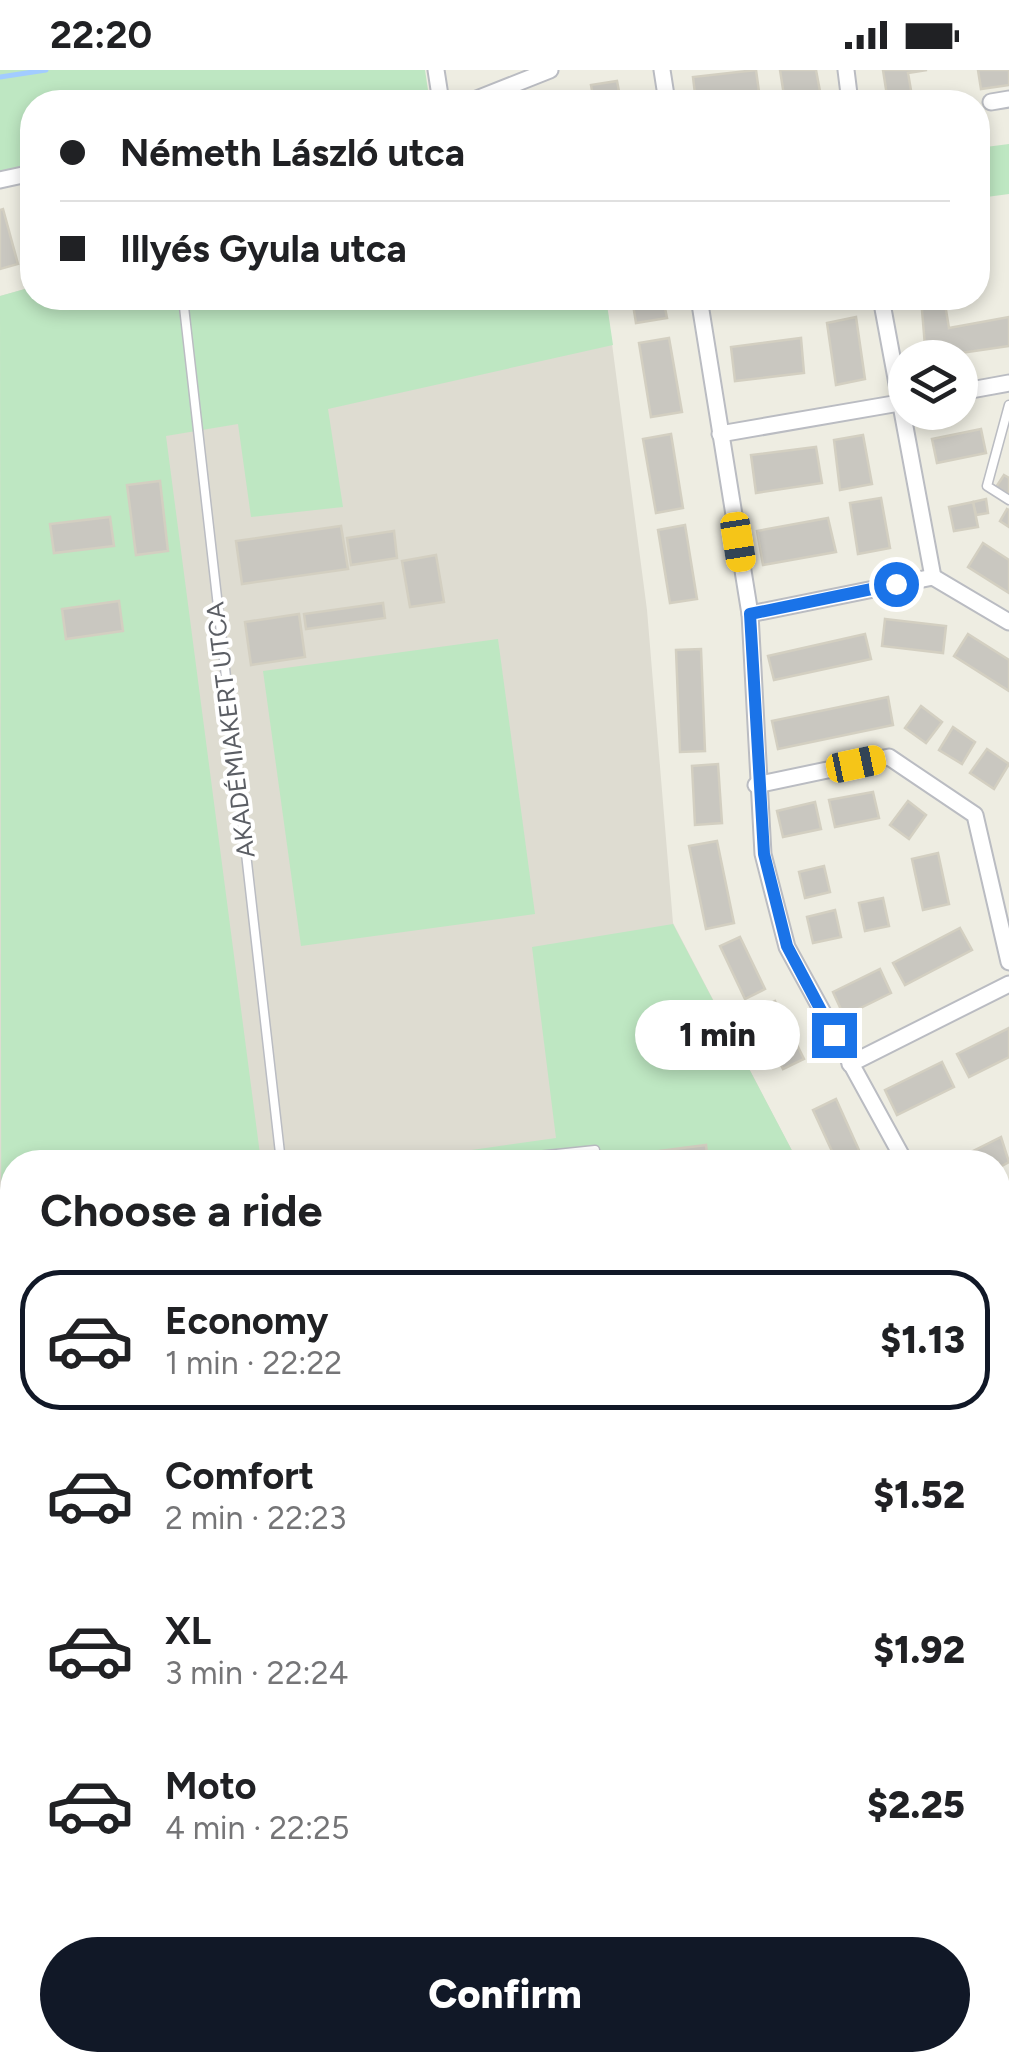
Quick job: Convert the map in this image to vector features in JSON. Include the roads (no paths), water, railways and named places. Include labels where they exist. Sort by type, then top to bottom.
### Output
[{"type":"street","points":[[499,90],[550,70]]},
{"type":"street","points":[[991,102],[1009,99]]},
{"type":"street","points":[[701,310],[750,614],[756,785],[764,854],[787,946],[897,1150]]},
{"type":"street","points":[[884,310],[890,340]]},
{"type":"street","points":[[978,389],[1009,383]]},
{"type":"street","points":[[720,434],[888,404]]},
{"type":"street","points":[[907,430],[933,577]]},
{"type":"street","points":[[750,614],[933,577],[1009,622]]},
{"type":"street","points":[[756,785],[889,758],[975,815],[1009,962]]},
{"type":"street","points":[[850,1064],[1009,984]]},
{"type":"lane","name":"AKADÉMIAKERT UTCA","points":[[183,310],[279,1150]]},
{"type":"lane","points":[[1009,406],[987,486],[1009,500]]},
{"type":"waterway","points":[[0,77],[46,70]]}]
